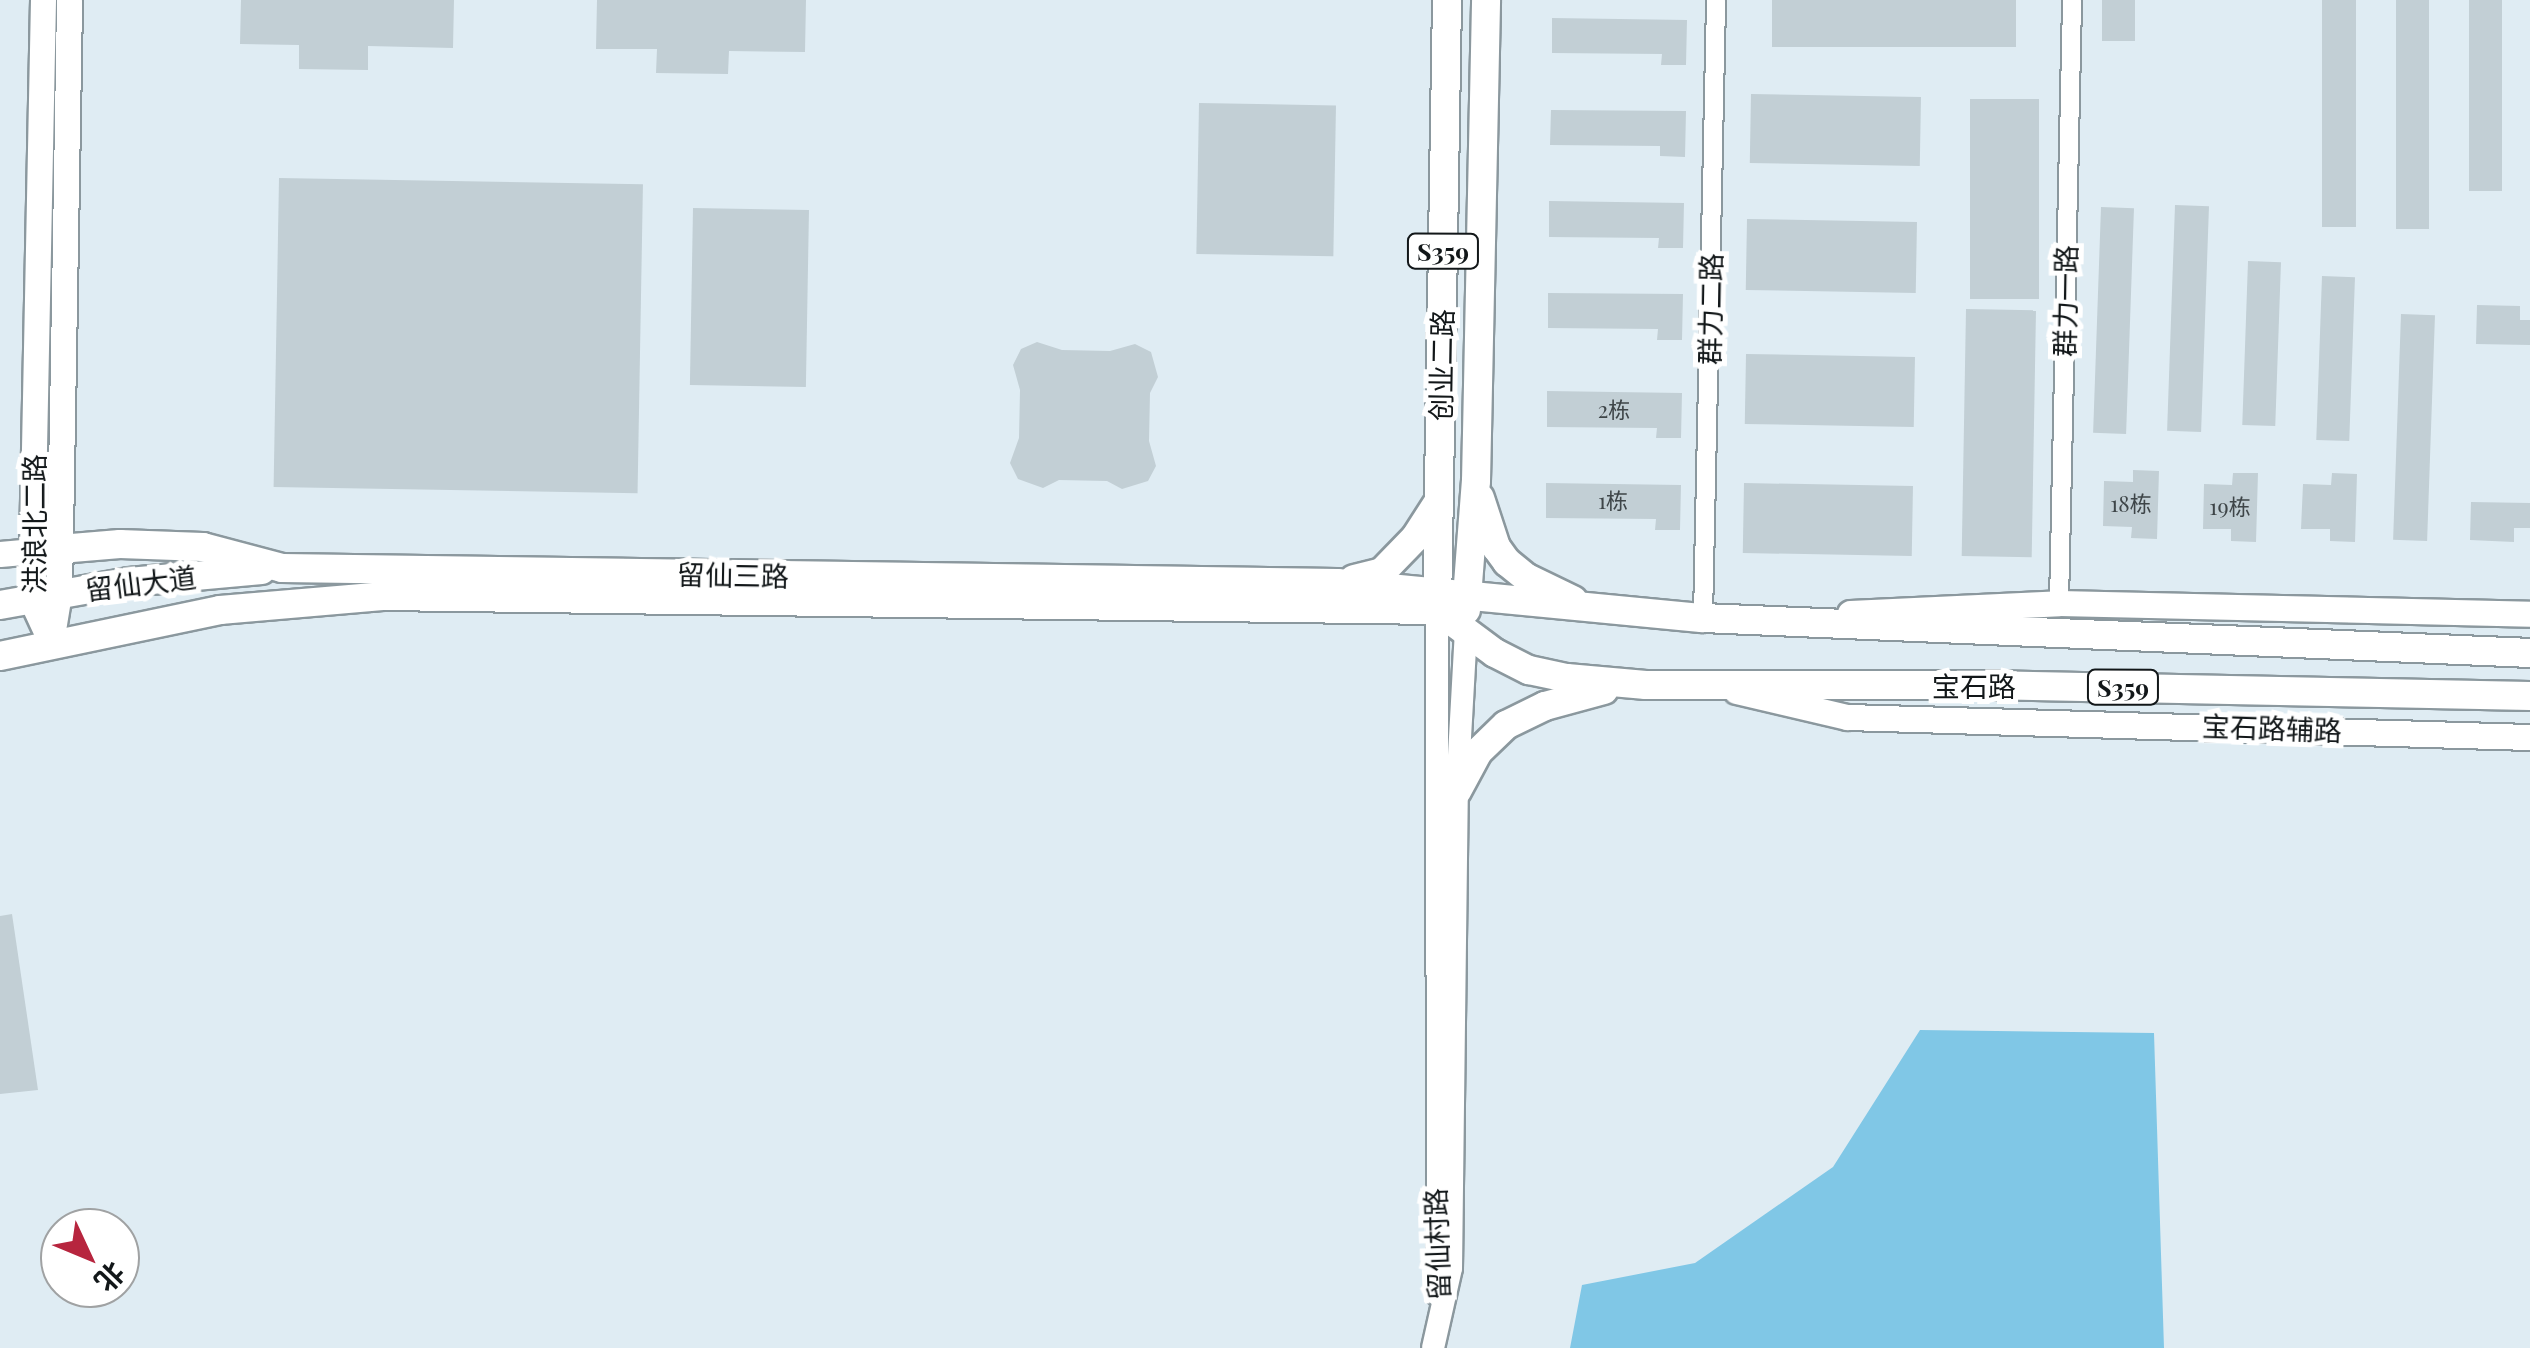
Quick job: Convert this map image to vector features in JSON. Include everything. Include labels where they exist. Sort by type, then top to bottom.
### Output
[{"type":"main road","name":"洪浪北二路","points":[[43,0],[31,599],[51,642]]},
{"type":"main road","name":"洪浪北二路","points":[[51,642],[60,593],[69,0]]},
{"type":"main road","name":"创业二路","points":[[1437,601],[1447,0]]},
{"type":"main road","name":"创业二路","points":[[1466,632],[1476,481],[1486,0]]},
{"type":"main road","name":"创业二路","points":[[1476,481],[1488,528],[1507,562],[1550,591],[1607,612]]},
{"type":"main road","points":[[1337,583],[1382,572],[1414,538],[1438,502]]},
{"type":"main road","name":"留仙三路","points":[[0,554],[120,544],[203,547],[282,568],[1337,583],[1437,601]]},
{"type":"main road","name":"留仙大道","points":[[0,605],[60,593],[282,568]]},
{"type":"main road","points":[[1437,601],[1466,595],[1607,612]]},
{"type":"main road","name":"留仙三路","points":[[51,642],[220,610],[382,596],[1437,601]]},
{"type":"main road","name":"宝石路","points":[[1437,601],[1466,632],[1529,670],[1566,678],[1717,686],[1984,685],[2530,696]]},
{"type":"main road","points":[[1733,620],[2058,602],[2530,614]]},
{"type":"main road","name":"宝石路","points":[[1607,612],[2530,653]]},
{"type":"main road","points":[[0,656],[51,642]]},
{"type":"main road","points":[[1457,791],[1478,752],[1506,724],[1570,698],[1646,684]]},
{"type":"main road","name":"宝石路辅路","points":[[1717,686],[1847,717],[2530,737]]},
{"type":"street","name":"群力二路","points":[[1703,618],[1716,0]]},
{"type":"street","name":"群力一路","points":[[2058,602],[2072,0]]},
{"type":"street","name":"留仙村路","points":[[1437,601],[1435,1265],[1439,1314]]},
{"type":"street","name":"留仙村路","points":[[1439,1314],[1451,1268],[1457,791],[1466,632]]},
{"type":"street","points":[[1433,1348],[1439,1314]]},
{"type":"shaded area","points":[[1920,1030],[2154,1033],[2164,1348],[1570,1348],[1582,1285],[1695,1263],[1833,1167]]},
{"type":"building","points":[[241,0],[454,0],[453,48],[368,46],[368,70],[299,69],[299,45],[240,44]]},
{"type":"building","points":[[597,0],[806,0],[805,52],[729,51],[728,74],[656,73],[657,49],[596,49]]},
{"type":"building","points":[[1772,0],[2016,0],[2016,47],[1772,47]]},
{"type":"building","points":[[2102,0],[2135,0],[2135,41],[2102,41]]},
{"type":"building","points":[[2322,0],[2356,0],[2356,227],[2322,227]]},
{"type":"building","points":[[2396,0],[2429,0],[2429,229],[2396,229]]},
{"type":"building","points":[[2469,0],[2502,0],[2502,191],[2469,191]]},
{"type":"building","points":[[1552,18],[1687,20],[1686,65],[1661,65],[1662,54],[1552,53]]},
{"type":"building","points":[[1751,94],[1921,97],[1920,166],[1750,163]]},
{"type":"building","points":[[1970,99],[2039,99],[2039,299],[1970,299]]},
{"type":"building","points":[[1199,103],[1336,105],[1333,256],[1196,254]]},
{"type":"building","points":[[1551,110],[1686,111],[1685,157],[1660,156],[1660,146],[1550,145]]},
{"type":"building","points":[[279,178],[643,184],[638,493],[274,487]]},
{"type":"building","points":[[1549,201],[1684,203],[1683,248],[1658,248],[1659,238],[1549,237]]},
{"type":"building","points":[[2175,205],[2209,206],[2201,432],[2167,431]]},
{"type":"building","points":[[2101,207],[2134,208],[2126,434],[2093,433]]},
{"type":"building","points":[[693,208],[809,210],[806,387],[690,385]]},
{"type":"building","points":[[1747,219],[1917,222],[1916,293],[1746,290]]},
{"type":"building","points":[[2248,261],[2281,262],[2275,426],[2242,425]]},
{"type":"building","points":[[2322,276],[2355,277],[2349,441],[2316,440]]},
{"type":"building","points":[[1548,293],[1683,294],[1682,340],[1657,340],[1658,329],[1548,328]]},
{"type":"building","points":[[2477,305],[2520,306],[2520,320],[2530,320],[2530,345],[2476,344]]},
{"type":"building","points":[[1966,309],[2036,310],[2032,557],[1962,556]]},
{"type":"building","points":[[2401,314],[2435,315],[2427,541],[2393,540]]},
{"type":"building","points":[[1037,342],[1062,350],[1110,351],[1135,344],[1151,352],[1158,377],[1150,393],[1149,441],[1156,466],[1148,481],[1122,489],[1107,481],[1059,480],[1043,488],[1018,479],[1010,463],[1019,438],[1020,390],[1013,365],[1021,349]]},
{"type":"building","points":[[1746,354],[1915,357],[1914,427],[1745,424]]},
{"type":"building","points":[[1547,391],[1682,393],[1681,438],[1656,438],[1657,428],[1547,427]]},
{"type":"building","points":[[2133,470],[2159,471],[2157,539],[2131,538],[2132,527],[2103,526],[2104,481],[2133,482]]},
{"type":"building","points":[[2233,473],[2258,473],[2256,542],[2231,541],[2231,529],[2203,529],[2204,484],[2232,485]]},
{"type":"building","points":[[2332,473],[2357,474],[2355,542],[2330,541],[2330,529],[2301,529],[2303,484],[2331,485]]},
{"type":"building","points":[[1546,483],[1681,485],[1680,530],[1655,530],[1656,519],[1546,518]]},
{"type":"building","points":[[1744,483],[1913,486],[1912,556],[1743,553]]},
{"type":"building","points":[[2471,502],[2530,503],[2530,528],[2514,528],[2514,542],[2470,540]]},
{"type":"building","points":[[12,914],[38,1090],[0,1094],[0,916]]}]
